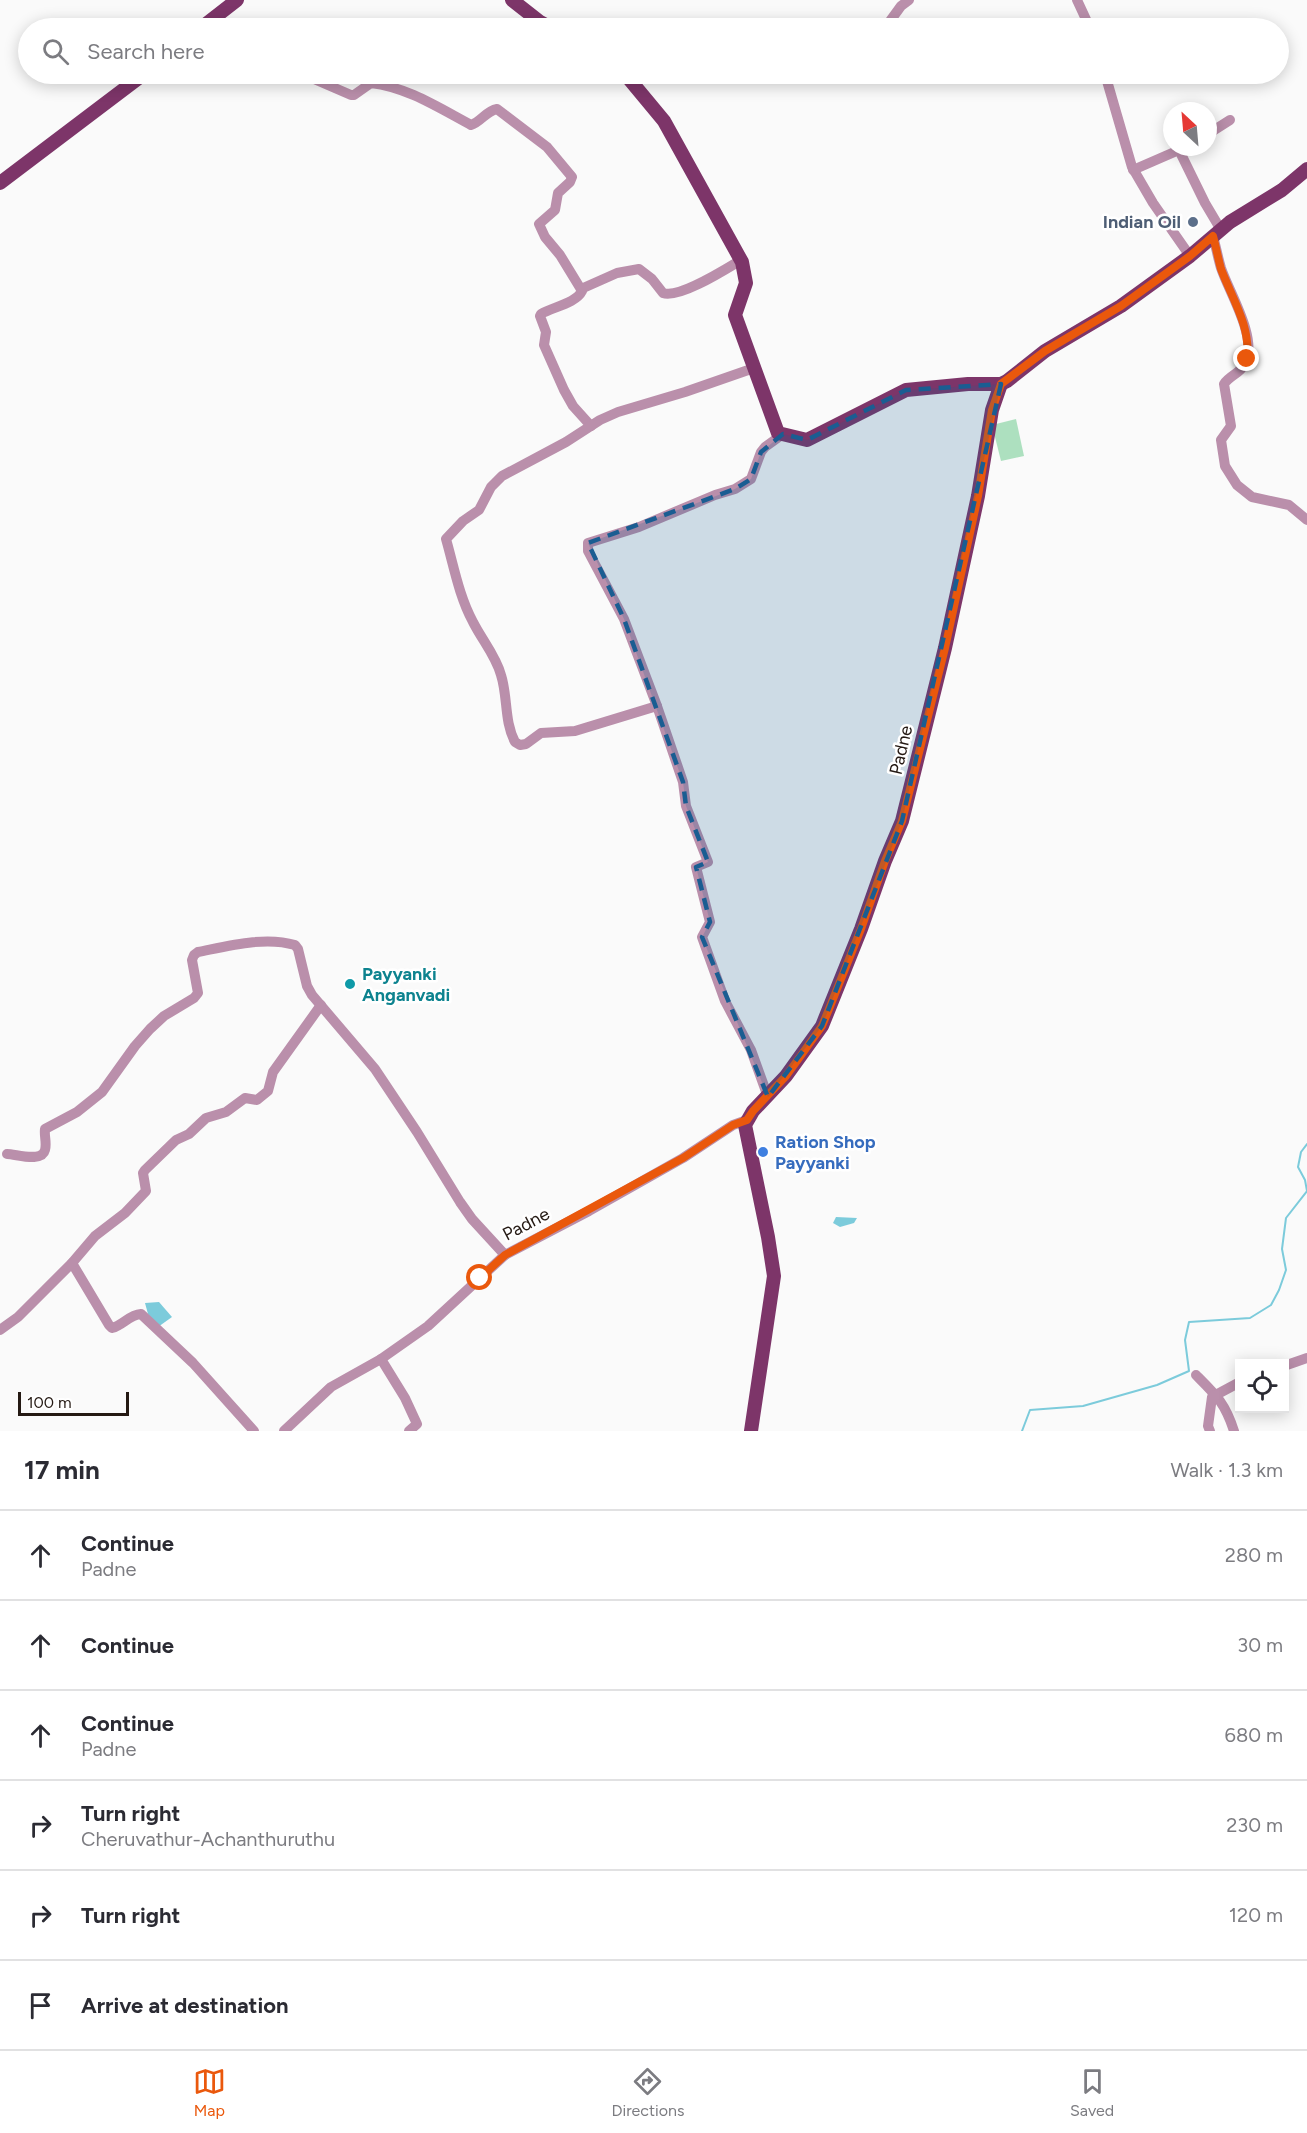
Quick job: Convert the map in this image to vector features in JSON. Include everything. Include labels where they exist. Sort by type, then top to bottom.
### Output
[{"type":"main road","points":[[216,18],[237,0]]},
{"type":"main road","points":[[512,0],[535,18]]},
{"type":"main road","points":[[0,183],[131,84]]},
{"type":"main road","points":[[633,84],[664,121],[741,260],[746,283],[735,315],[778,433],[807,440],[906,390],[968,384],[1001,384],[1045,351],[1121,306],[1190,256],[1217,233],[1290,184],[1307,169]]},
{"type":"main road","name":"Padne","points":[[747,1120],[786,1076],[822,1026],[902,821],[945,648],[978,496],[992,410],[1001,384]]},
{"type":"main road","points":[[747,1120],[746,1134],[774,1276],[751,1431]]},
{"type":"street","points":[[892,18],[909,0]]},
{"type":"street","points":[[1077,0],[1085,18]]},
{"type":"street","points":[[326,84],[354,95],[370,84]]},
{"type":"street","points":[[381,84],[428,102],[471,124],[497,109],[547,147],[572,177],[558,193],[555,210],[539,224],[545,237],[561,255],[581,289],[580,295],[540,316],[546,332],[544,345],[564,390],[573,406],[591,426]]},
{"type":"street","points":[[1108,84],[1133,171],[1190,256]]},
{"type":"street","points":[[1217,128],[1230,120]]},
{"type":"street","points":[[1133,171],[1164,156]]},
{"type":"street","points":[[1184,156],[1217,233],[1221,267],[1246,330],[1249,346],[1247,359],[1239,373],[1228,378],[1224,384],[1231,426],[1221,440],[1225,465],[1237,485],[1252,497],[1289,505],[1307,520]]},
{"type":"street","points":[[581,289],[617,273],[639,269],[652,279],[663,293],[671,294],[714,276],[741,260]]},
{"type":"street","points":[[657,706],[585,729],[542,733],[526,744],[520,745],[515,742],[506,712],[502,676],[472,621],[460,592],[446,539],[463,521],[479,510],[490,487],[502,476],[591,426],[618,412],[754,368]]},
{"type":"street","points":[[768,1097],[751,1050],[725,1001],[702,937],[710,922],[696,867],[708,862],[686,806],[683,782],[624,619],[595,566],[588,551],[588,543],[735,489],[751,479],[761,452],[783,434]]},
{"type":"street","points":[[7,1154],[37,1157],[43,1155],[45,1129],[77,1112],[102,1092],[150,1029],[164,1016],[194,998],[198,993],[192,960],[198,952],[260,942],[295,945],[308,987],[375,1069],[460,1202],[472,1219],[505,1255]]},
{"type":"street","points":[[0,1330],[18,1317],[72,1263],[95,1236],[125,1213],[141,1197],[146,1191],[143,1173],[176,1140],[189,1134],[206,1118],[226,1112],[245,1098],[258,1100],[264,1097],[273,1072],[321,1005]]},
{"type":"street","name":"Padne","points":[[284,1431],[331,1387],[381,1359],[428,1326],[505,1255],[676,1162],[733,1125],[747,1120]]},
{"type":"street","points":[[72,1263],[112,1328],[132,1316],[141,1314],[193,1363],[254,1431]]},
{"type":"street","points":[[1289,1364],[1307,1358]]},
{"type":"street","points":[[381,1359],[405,1398],[417,1425],[410,1431]]},
{"type":"street","points":[[1196,1375],[1216,1395],[1229,1415],[1234,1431]]},
{"type":"street","points":[[1210,1431],[1208,1426],[1212,1397],[1235,1384]]},
{"type":"highlighted area","points":[[1001,384],[902,821],[822,1026],[768,1097],[702,937],[710,922],[696,867],[708,862],[686,806],[683,782],[624,619],[588,543],[735,489],[751,479],[761,452],[783,434],[807,440],[906,390]]},
{"type":"green space","points":[[1016,419],[1024,456],[1001,461],[992,425]]},
{"type":"water","points":[[836,1217],[857,1218],[854,1223],[840,1227],[833,1223]]},
{"type":"water","points":[[159,1302],[172,1317],[158,1327],[148,1314],[145,1303]]},
{"type":"waterway","points":[[1022,1431],[1030,1410],[1083,1406],[1157,1385],[1189,1371],[1185,1340],[1189,1322],[1250,1318],[1271,1305],[1286,1270],[1282,1249],[1286,1218],[1307,1191],[1305,1180],[1298,1167],[1301,1152],[1307,1144]]},
{"type":"place","name":"Indian Oil","points":[[1193,222]]},
{"type":"place","name":"Payyanki Anganvadi","points":[[350,984]]},
{"type":"place","name":"Ration Shop Payyanki","points":[[763,1152]]},
{"type":"route","points":[[480,1278],[505,1255],[589,1211],[683,1158],[733,1125],[747,1120],[786,1076],[822,1026],[902,821],[945,648],[978,496],[992,410],[1001,384],[1059,341],[1121,306],[1190,256],[1213,236],[1221,267],[1246,330],[1249,346],[1247,359]]}]
